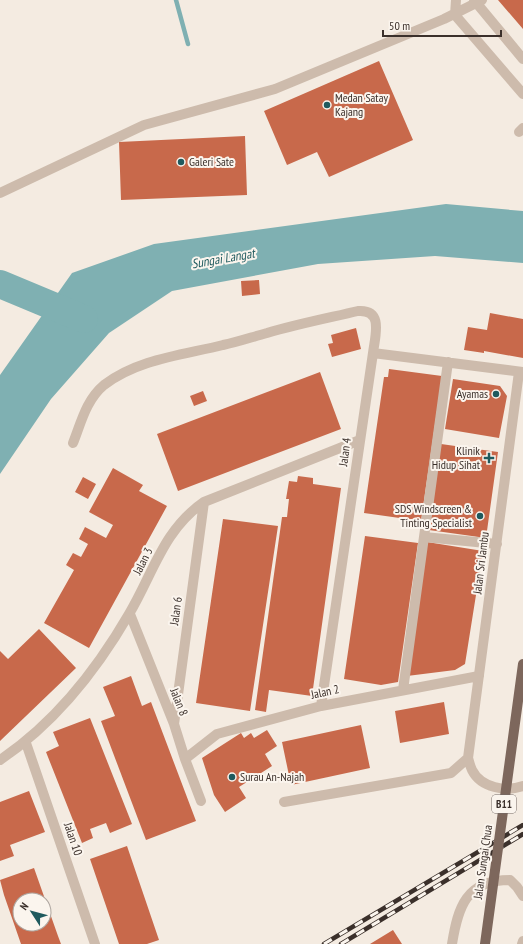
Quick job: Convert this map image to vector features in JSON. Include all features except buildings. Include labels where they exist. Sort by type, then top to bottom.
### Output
[{"type":"main road","name":"Jalan Sungai Chua","points":[[485,944],[523,664]]},
{"type":"street","points":[[456,0],[455,15],[523,94]]},
{"type":"street","points":[[0,193],[144,125],[275,89],[455,15],[477,1],[523,59]]},
{"type":"street","name":"Jalan 4","points":[[73,443],[86,408],[94,396],[104,386],[128,370],[145,364],[225,345],[268,332],[366,310],[374,316],[376,323],[373,353],[321,706]]},
{"type":"street","points":[[373,353],[521,372]]},
{"type":"street","points":[[403,690],[448,362]]},
{"type":"street","name":"Jalan Sri Jambu","points":[[468,758],[521,372]]},
{"type":"street","name":"Jalan 3","points":[[0,760],[26,743],[57,713],[82,685],[130,614],[168,540],[188,513],[204,502],[360,440]]},
{"type":"street","name":"Jalan 6","points":[[174,724],[204,502]]},
{"type":"street","points":[[424,537],[497,544]]},
{"type":"street","name":"Jalan 8","points":[[130,614],[174,724],[185,759],[202,801]]},
{"type":"street","name":"Jalan 2","points":[[185,759],[217,734],[321,706],[479,676]]},
{"type":"street","name":"Jalan 10","points":[[26,743],[95,944]]},
{"type":"street","points":[[284,802],[451,772],[468,758],[472,771],[480,780],[505,790],[523,786]]},
{"type":"street","points":[[452,944],[459,914],[467,896],[473,890],[491,882],[510,880],[523,896]]},
{"type":"water","name":"Sungai Langat","points":[[446,204],[523,211],[523,263],[435,256],[318,264],[172,291],[109,333],[51,399],[0,474],[0,375],[72,273],[154,244]]},
{"type":"waterway","points":[[176,0],[188,44]]},
{"type":"waterway","points":[[0,284],[84,319]]},
{"type":"railway","points":[[324,944],[523,825]]},
{"type":"railway","points":[[341,944],[523,834]]},
{"type":"place","name":"Medan Satay Kajang","points":[[327,105]]},
{"type":"place","name":"Galeri Sate","points":[[181,162]]},
{"type":"place","name":"Ayamas","points":[[496,394]]},
{"type":"place","name":"Klinik Hidup Sihat","points":[[489,458]]},
{"type":"place","name":"SDS Windscreen & Tinting Specialist","points":[[480,516]]},
{"type":"place","name":"Surau An-Najah","points":[[232,777]]}]
